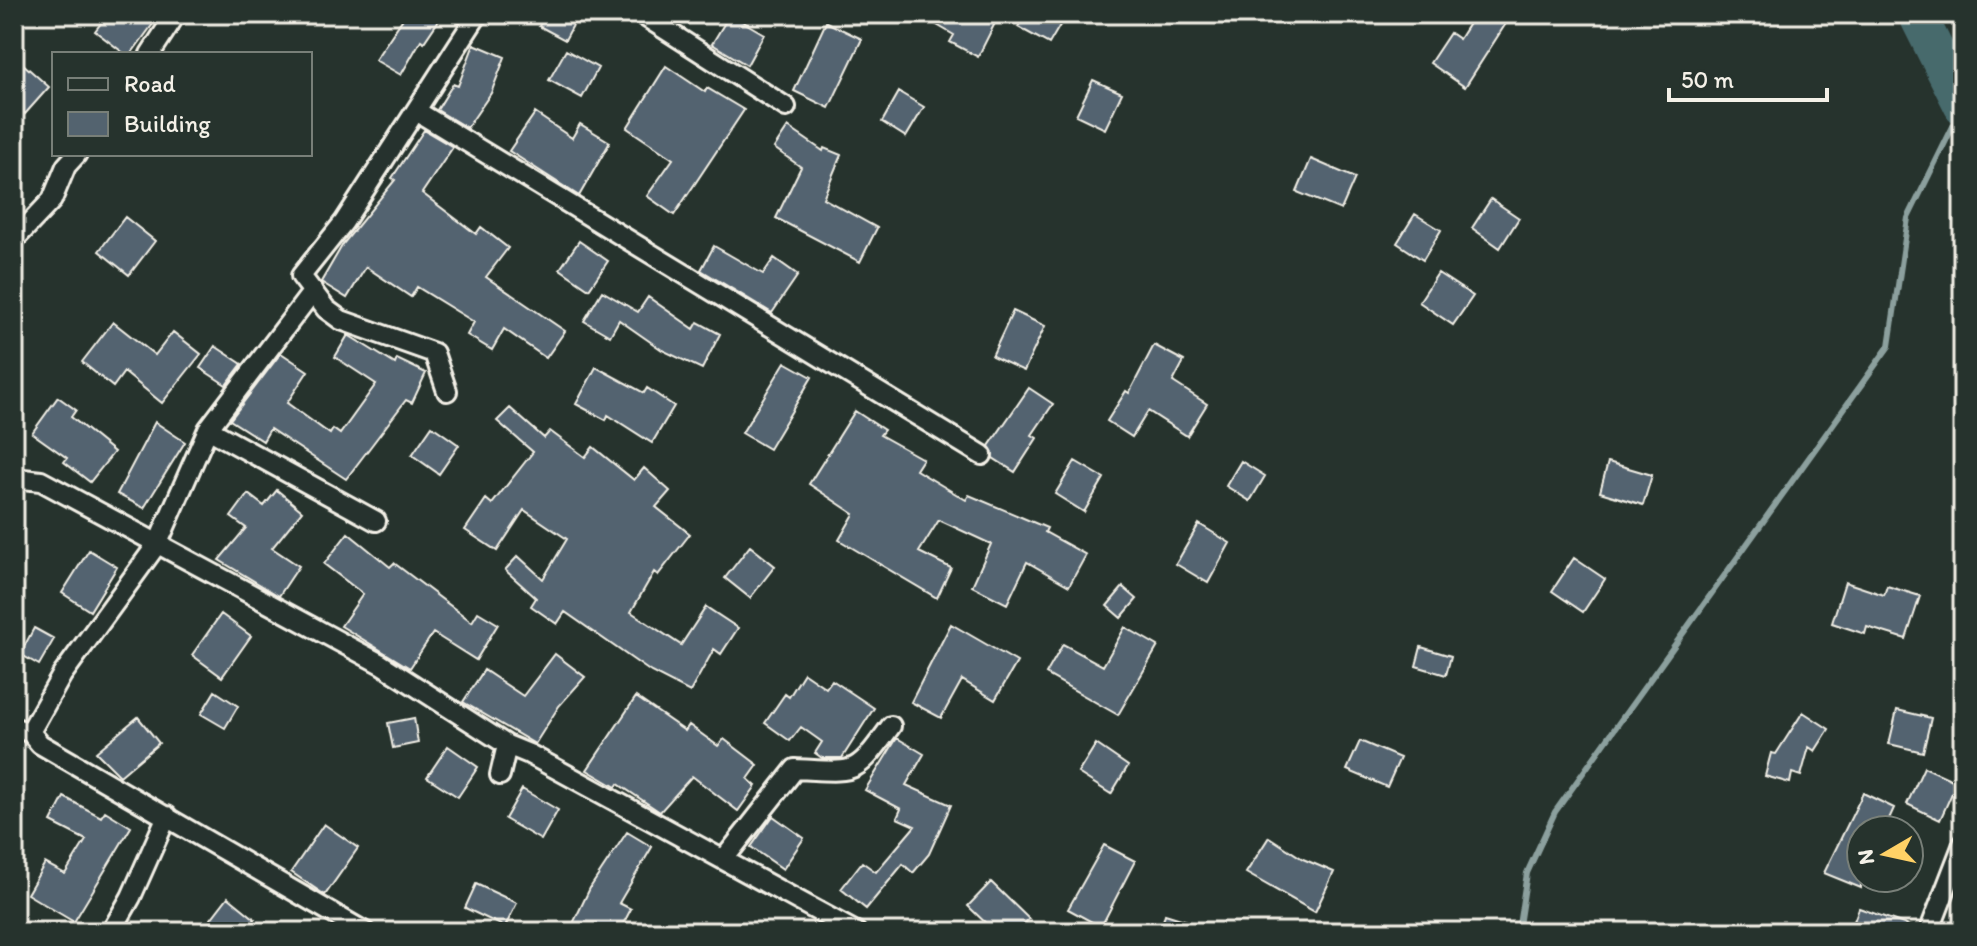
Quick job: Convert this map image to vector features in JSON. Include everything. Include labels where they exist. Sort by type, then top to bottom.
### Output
[{"type":"street","points":[[447,391],[434,353],[341,320],[326,309],[301,276],[344,222],[418,112],[478,14]]},
{"type":"street","points":[[641,14],[786,107]]},
{"type":"street","points":[[151,52],[175,15]]},
{"type":"street","points":[[418,112],[982,455]]},
{"type":"street","points":[[14,240],[52,200],[66,166],[75,156]]},
{"type":"street","points":[[313,291],[208,429],[158,543],[22,730],[40,744],[365,932]]},
{"type":"street","points":[[208,429],[376,521]]},
{"type":"street","points":[[14,478],[41,481],[158,543],[381,664],[507,745],[856,932]]},
{"type":"street","points":[[724,859],[795,769],[852,772],[865,762],[891,726]]},
{"type":"street","points":[[500,775],[507,745]]},
{"type":"street","points":[[111,932],[167,816]]},
{"type":"street","points":[[1929,932],[1963,844]]},
{"type":"building","points":[[108,14],[140,14],[153,24],[132,52],[122,52],[95,31]]},
{"type":"building","points":[[406,14],[443,14],[424,42],[421,40],[401,75],[375,60]]},
{"type":"building","points":[[546,14],[579,14],[565,40],[539,26]]},
{"type":"building","points":[[730,14],[764,34],[747,65],[712,44]]},
{"type":"building","points":[[918,14],[986,14],[997,19],[978,57],[950,42],[954,35]]},
{"type":"building","points":[[1025,14],[1053,14],[1063,20],[1049,44],[1018,27]]},
{"type":"building","points":[[1475,14],[1512,14],[1465,87],[1430,63],[1450,33],[1459,39]]},
{"type":"building","points":[[826,22],[862,39],[829,108],[794,91]]},
{"type":"building","points":[[474,44],[505,57],[491,93],[467,128],[437,110],[453,84],[458,86]]},
{"type":"building","points":[[566,50],[598,68],[582,98],[549,80]]},
{"type":"building","points":[[14,56],[49,87],[25,114],[14,104]]},
{"type":"building","points":[[666,66],[705,92],[707,88],[744,110],[674,215],[647,196],[673,159],[627,128]]},
{"type":"building","points":[[1093,80],[1122,93],[1105,129],[1076,115]]},
{"type":"building","points":[[899,92],[924,107],[906,137],[882,122]]},
{"type":"building","points":[[535,113],[572,138],[580,124],[610,142],[579,196],[509,151]]},
{"type":"building","points":[[788,127],[823,151],[824,148],[841,155],[823,198],[877,228],[860,262],[776,218],[801,167],[774,148]]},
{"type":"building","points":[[424,130],[453,147],[422,193],[476,234],[481,227],[508,248],[486,277],[565,331],[546,358],[504,329],[492,350],[467,335],[474,322],[417,287],[411,297],[366,267],[347,298],[321,282],[343,244],[395,180],[392,178]]},
{"type":"building","points":[[1311,159],[1355,178],[1341,210],[1297,192]]},
{"type":"building","points":[[1491,199],[1519,218],[1500,248],[1472,228]]},
{"type":"building","points":[[1415,214],[1441,230],[1423,260],[1397,243]]},
{"type":"building","points":[[125,217],[155,241],[129,275],[99,251]]},
{"type":"building","points":[[579,241],[608,261],[589,289],[560,269]]},
{"type":"building","points":[[714,246],[763,274],[774,258],[798,275],[772,313],[701,270]]},
{"type":"building","points":[[1438,273],[1473,296],[1453,325],[1419,302]]},
{"type":"building","points":[[602,291],[638,312],[648,297],[694,329],[698,322],[720,334],[702,369],[662,350],[619,320],[610,336],[584,321]]},
{"type":"building","points":[[1013,311],[1045,326],[1024,371],[992,356]]},
{"type":"building","points":[[113,322],[155,355],[173,332],[201,354],[162,403],[124,372],[113,387],[82,362]]},
{"type":"building","points":[[348,335],[395,364],[397,359],[426,373],[412,403],[406,400],[346,479],[270,429],[263,441],[230,420],[281,353],[308,371],[287,403],[330,434],[333,429],[340,434],[376,384],[335,357]]},
{"type":"building","points":[[1154,345],[1184,361],[1173,382],[1207,404],[1187,436],[1148,411],[1132,437],[1107,421],[1126,391],[1129,393]]},
{"type":"building","points":[[215,346],[242,364],[226,385],[200,368]]},
{"type":"building","points":[[785,362],[812,377],[769,449],[742,433]]},
{"type":"building","points":[[596,367],[644,393],[647,388],[674,406],[652,443],[608,415],[606,420],[576,404]]},
{"type":"building","points":[[1029,388],[1053,404],[1032,435],[1037,438],[1015,472],[993,458],[989,446]]},
{"type":"building","points":[[58,397],[76,410],[71,417],[114,452],[90,482],[64,462],[67,458],[32,433]]},
{"type":"building","points":[[510,408],[544,438],[550,431],[585,457],[593,447],[634,480],[644,468],[670,491],[656,507],[690,534],[658,575],[654,572],[631,612],[681,645],[706,607],[738,628],[721,654],[714,649],[690,692],[651,672],[565,612],[557,624],[531,606],[536,598],[505,570],[518,556],[543,579],[567,539],[524,510],[497,551],[465,530],[486,499],[492,504],[533,452],[497,421]]},
{"type":"building","points":[[855,411],[884,430],[880,435],[923,459],[916,470],[966,500],[969,495],[1047,528],[1045,532],[1086,555],[1069,586],[1027,562],[1007,604],[972,586],[991,544],[939,520],[919,552],[951,568],[937,598],[839,540],[854,514],[809,484]]},
{"type":"building","points":[[155,422],[185,442],[144,508],[117,494]]},
{"type":"building","points":[[432,426],[459,445],[439,474],[412,455]]},
{"type":"building","points":[[1075,461],[1104,478],[1084,512],[1055,494]]},
{"type":"building","points":[[1241,461],[1265,476],[1250,501],[1226,486]]},
{"type":"building","points":[[1608,462],[1652,475],[1643,505],[1600,492]]},
{"type":"building","points":[[277,490],[302,511],[272,548],[299,566],[279,596],[219,560],[246,528],[231,517],[248,494],[264,506]]},
{"type":"building","points":[[1199,524],[1230,543],[1208,583],[1176,564]]},
{"type":"building","points":[[348,533],[390,567],[394,563],[472,622],[478,612],[498,624],[476,660],[433,633],[410,668],[341,626],[363,594],[324,564]]},
{"type":"building","points":[[750,546],[775,566],[750,598],[725,578]]},
{"type":"building","points":[[89,550],[117,567],[90,611],[62,593]]},
{"type":"building","points":[[1574,558],[1605,579],[1583,612],[1552,591]]},
{"type":"building","points":[[1845,582],[1884,595],[1887,586],[1920,596],[1906,639],[1867,627],[1865,634],[1832,623]]},
{"type":"building","points":[[1123,587],[1137,599],[1121,618],[1107,606]]},
{"type":"building","points":[[221,614],[251,636],[222,677],[192,655]]},
{"type":"building","points":[[951,624],[1017,662],[995,700],[962,680],[941,718],[911,702]]},
{"type":"building","points":[[1125,627],[1158,646],[1118,715],[1046,674],[1063,644],[1103,666]]},
{"type":"building","points":[[34,628],[54,639],[39,665],[20,654]]},
{"type":"building","points":[[1421,647],[1451,656],[1446,675],[1416,666]]},
{"type":"building","points":[[555,654],[585,677],[559,706],[535,744],[463,702],[484,670],[523,696]]},
{"type":"building","points":[[804,673],[826,688],[832,680],[874,708],[842,758],[822,758],[815,753],[822,742],[801,727],[790,741],[765,723],[785,694],[789,697]]},
{"type":"building","points":[[215,691],[238,706],[225,728],[201,714]]},
{"type":"building","points":[[636,697],[685,731],[689,725],[718,746],[724,739],[758,765],[748,779],[756,786],[738,811],[692,776],[660,812],[618,784],[616,787],[587,770]]},
{"type":"building","points":[[1897,710],[1931,718],[1923,752],[1889,744]]},
{"type":"building","points":[[1803,712],[1829,729],[1815,751],[1809,747],[1801,776],[1792,773],[1790,783],[1765,776],[1771,753],[1776,754]]},
{"type":"building","points":[[138,717],[159,743],[120,776],[96,752]]},
{"type":"building","points":[[414,718],[418,743],[393,748],[388,723]]},
{"type":"building","points":[[897,738],[924,754],[906,785],[951,805],[929,854],[913,873],[903,864],[866,909],[841,889],[862,862],[876,872],[915,826],[897,818],[901,809],[865,790]]},
{"type":"building","points":[[1360,741],[1400,758],[1387,787],[1347,770]]},
{"type":"building","points":[[1096,744],[1128,766],[1111,794],[1078,773]]},
{"type":"building","points":[[448,746],[478,767],[458,797],[427,777]]},
{"type":"building","points":[[1924,767],[1957,782],[1940,820],[1907,804]]},
{"type":"building","points":[[522,789],[558,810],[541,840],[505,819]]},
{"type":"building","points":[[1863,793],[1894,808],[1891,814],[1853,814]]},
{"type":"building","points":[[64,797],[101,817],[105,811],[131,827],[74,922],[27,894],[45,863],[65,874],[86,840],[51,822]]},
{"type":"building","points":[[773,816],[804,838],[783,869],[751,847]]},
{"type":"building","points":[[324,824],[358,848],[325,895],[291,872]]},
{"type":"building","points":[[1845,830],[1845,882],[1824,873]]},
{"type":"building","points":[[627,832],[652,847],[619,903],[631,909],[619,932],[569,932],[590,888]]},
{"type":"building","points":[[1269,837],[1303,859],[1334,872],[1315,912],[1246,873]]},
{"type":"building","points":[[1104,845],[1135,861],[1101,927],[1068,909]]},
{"type":"building","points":[[991,882],[1029,919],[1017,932],[995,932],[968,906]]},
{"type":"building","points":[[476,884],[517,903],[505,927],[465,908]]},
{"type":"building","points":[[228,897],[255,919],[245,932],[201,932]]},
{"type":"building","points":[[1859,908],[1918,929],[1917,932],[1850,932]]},
{"type":"building","points":[[1165,914],[1210,928],[1210,932],[1160,932]]},
{"type":"waterway","points":[[1917,14],[1963,106]]},
{"type":"waterway","points":[[1518,932],[1527,873],[1555,812],[1889,346],[1908,218],[1963,106]]}]
